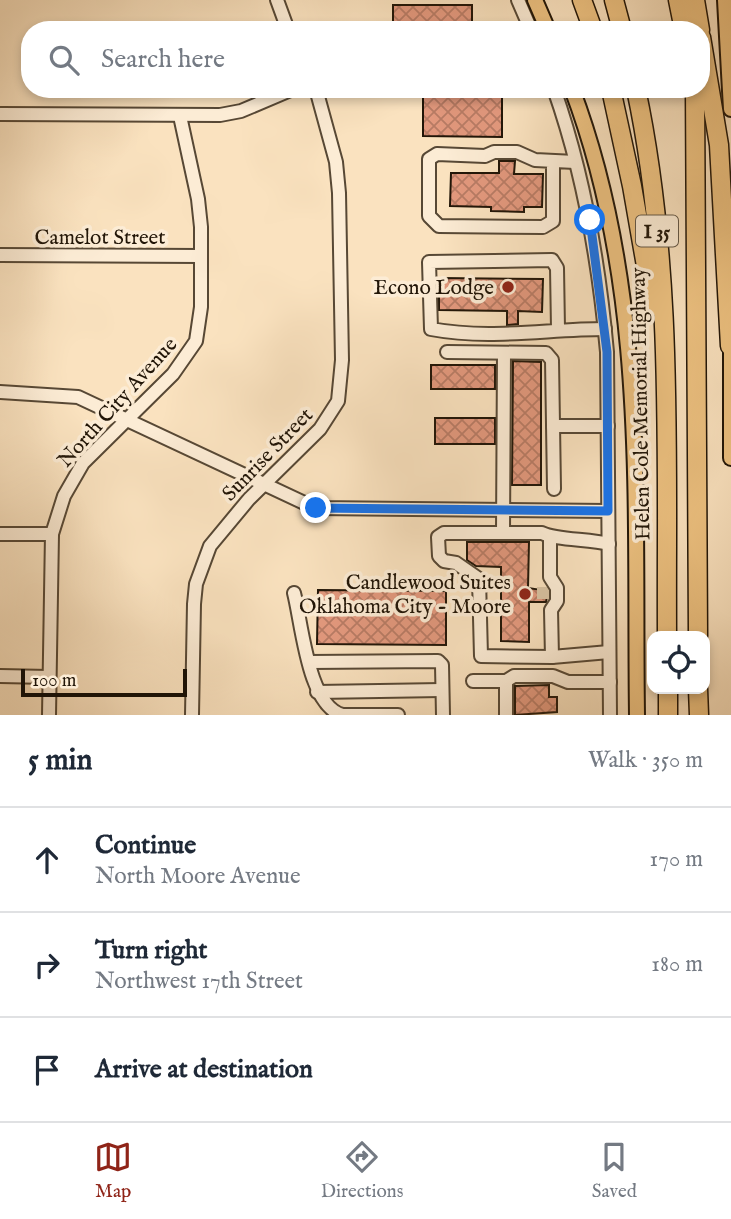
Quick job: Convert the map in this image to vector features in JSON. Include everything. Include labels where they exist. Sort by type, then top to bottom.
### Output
[{"type":"highway","points":[[582,0],[590,21]]},
{"type":"highway","points":[[614,0],[620,21]]},
{"type":"highway","points":[[678,0],[682,21]]},
{"type":"highway","points":[[694,0],[694,21]]},
{"type":"highway","points":[[694,0],[698,21]]},
{"type":"highway","points":[[710,91],[719,145],[731,344]]},
{"type":"highway","points":[[613,98],[630,173],[665,375]]},
{"type":"highway","name":"Helen Cole Memorial Highway","points":[[637,98],[659,251],[665,375],[667,631]]},
{"type":"highway","name":"I 35","points":[[695,98],[698,631]]},
{"type":"highway","points":[[668,694],[668,715]]},
{"type":"highway","points":[[698,694],[699,715]]},
{"type":"main road","points":[[535,0],[544,21]]},
{"type":"main road","points":[[727,9],[731,109]]},
{"type":"main road","points":[[575,98],[609,212],[630,339],[637,715]]},
{"type":"main road","points":[[731,344],[731,458]]},
{"type":"street","points":[[277,0],[285,21]]},
{"type":"street","points":[[518,0],[527,21]]},
{"type":"street","points":[[0,114],[180,116],[241,111],[272,98]]},
{"type":"street","name":"Sunrise Street","points":[[192,715],[194,604],[202,565],[224,526],[328,419],[342,386],[339,193],[336,162],[318,98]]},
{"type":"street","points":[[557,98],[590,220],[605,329],[610,715]]},
{"type":"street","name":"North City Avenue","points":[[49,715],[52,534],[64,496],[77,472],[99,445],[173,374],[196,341],[200,328],[201,256],[198,198],[180,116]]},
{"type":"street","points":[[553,161],[553,220],[543,227],[439,226],[429,216],[429,159],[437,154],[485,156],[494,152],[517,152],[535,160],[575,162]]},
{"type":"street","name":"Camelot Street","points":[[0,256],[201,256]]},
{"type":"street","points":[[558,329],[557,268],[552,260],[429,262],[431,329],[531,334],[558,329],[605,329]]},
{"type":"street","points":[[447,352],[546,353],[552,360],[554,489]]},
{"type":"street","points":[[503,533],[504,353]]},
{"type":"street","points":[[0,393],[68,394],[127,419],[302,503],[327,510],[608,511]]},
{"type":"street","points":[[553,426],[608,426]]},
{"type":"street","points":[[608,544],[584,538],[550,537],[542,533],[444,533],[438,537],[439,556],[444,561],[456,563],[479,579],[481,656],[552,657],[609,652]]},
{"type":"street","points":[[0,534],[52,534]]},
{"type":"street","points":[[550,537],[547,582],[557,587],[557,601],[547,607],[552,657]]},
{"type":"street","points":[[294,593],[317,692],[334,711],[343,715],[398,715]]},
{"type":"street","points":[[309,662],[438,662],[442,665],[443,715]]},
{"type":"street","points":[[473,681],[506,681],[514,676],[553,676],[568,682],[610,682]]},
{"type":"street","points":[[0,677],[50,677]]},
{"type":"street","points":[[506,681],[506,715]]},
{"type":"street","points":[[317,692],[442,691]]},
{"type":"building","points":[[393,5],[472,5],[472,21],[393,21]]},
{"type":"building","points":[[423,98],[502,98],[502,137],[423,136]]},
{"type":"building","points":[[499,161],[515,161],[514,174],[543,174],[542,207],[524,207],[524,212],[491,211],[491,207],[450,206],[451,173],[499,173]]},
{"type":"building","points":[[439,278],[543,279],[542,312],[518,311],[518,324],[507,325],[507,311],[439,310]]},
{"type":"building","points":[[513,361],[541,362],[541,485],[512,485]]},
{"type":"building","points":[[431,365],[495,365],[495,389],[431,389]]},
{"type":"building","points":[[435,418],[495,418],[495,444],[435,444]]},
{"type":"building","points":[[467,542],[529,542],[528,588],[548,591],[546,602],[529,602],[529,642],[501,641],[501,567],[476,566],[467,560]]},
{"type":"building","points":[[318,590],[446,591],[446,645],[317,644]]},
{"type":"building","points":[[549,685],[549,697],[557,697],[557,712],[515,715],[515,686]]},
{"type":"tunnel","points":[[543,587],[543,603]]},
{"type":"place","name":"Econo Lodge","points":[[508,287]]},
{"type":"place","name":"Candlewood Suites Oklahoma City - Moore","points":[[525,594]]},
{"type":"route","points":[[316,508],[608,511],[607,352],[603,301],[590,220]]}]
